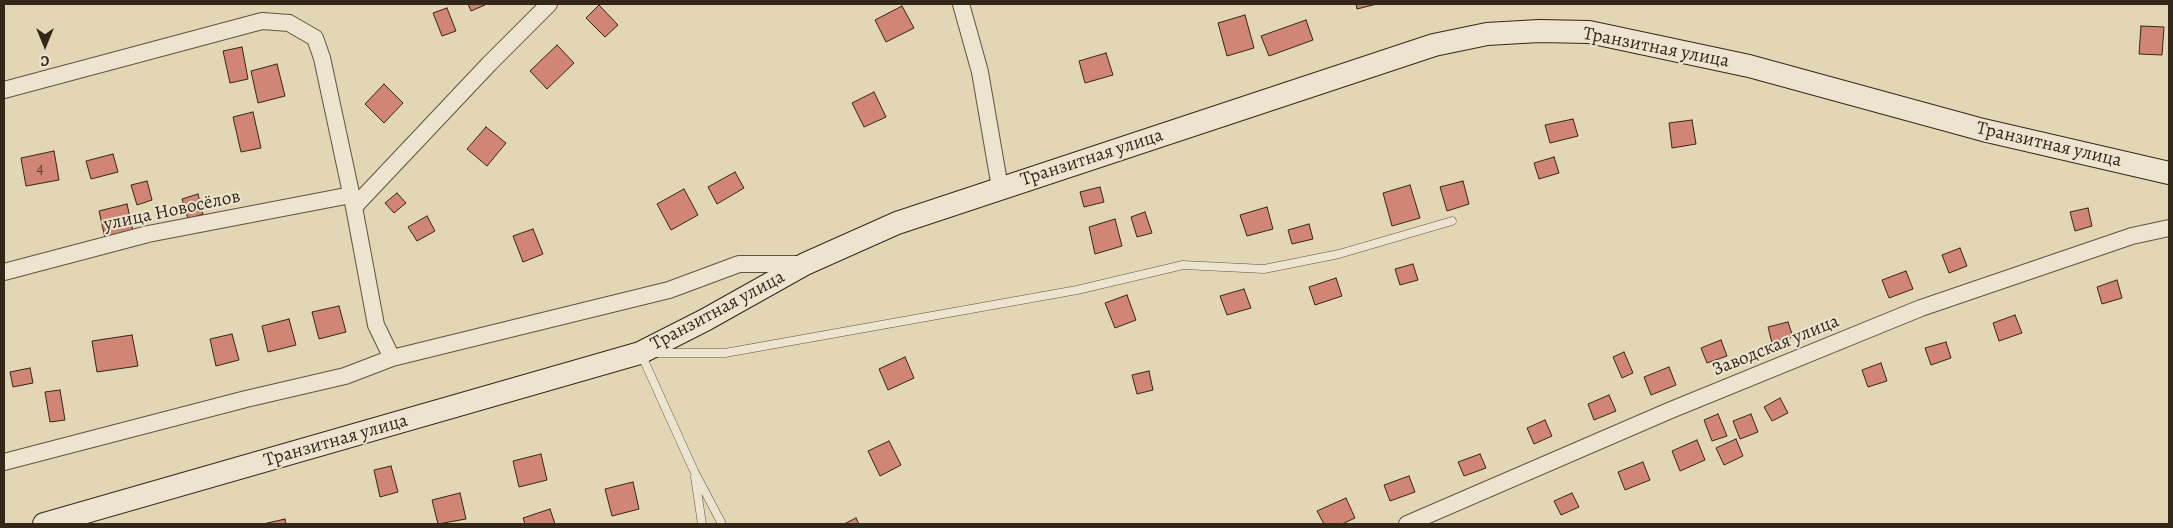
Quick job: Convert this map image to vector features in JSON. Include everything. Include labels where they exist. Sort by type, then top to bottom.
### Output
[{"type":"main road","name":"Транзитная улица","points":[[44,524],[640,353],[705,320],[805,264],[898,223],[1434,45],[1487,34],[1539,31],[1588,32],[1749,66],[1983,130],[2169,173]]},
{"type":"street","points":[[352,201],[549,4]]},
{"type":"street","points":[[961,4],[980,72],[1000,188]]},
{"type":"street","points":[[4,90],[262,21],[289,23],[315,38],[322,58],[376,325],[392,358]]},
{"type":"street","name":"улица Новосёлов","points":[[4,272],[148,234],[352,201]]},
{"type":"street","name":"Заводская улица","points":[[1407,524],[1671,410],[1921,308],[2132,236],[2169,228]]},
{"type":"street","points":[[4,462],[246,398],[344,376],[392,358],[668,290],[739,264],[805,264]]},
{"type":"lane","points":[[722,524],[694,471],[640,353],[725,352],[1076,290],[1183,265],[1264,269],[1339,254],[1452,221]]},
{"type":"lane","points":[[694,471],[702,524]]},
{"type":"building","points":[[468,4],[484,4],[485,5],[471,11]]},
{"type":"building","points":[[1356,4],[1377,4],[1357,9]]},
{"type":"building","points":[[599,5],[618,25],[605,37],[586,18]]},
{"type":"building","points":[[902,6],[914,28],[886,42],[875,20]]},
{"type":"building","points":[[447,8],[456,31],[442,36],[433,13]]},
{"type":"building","points":[[1245,15],[1254,48],[1227,56],[1218,23]]},
{"type":"building","points":[[1306,20],[1313,40],[1269,56],[1261,36]]},
{"type":"building","points":[[2141,26],[2164,27],[2162,55],[2139,54]]},
{"type":"building","points":[[557,45],[574,63],[547,89],[530,71]]},
{"type":"building","points":[[242,47],[248,79],[230,83],[223,51]]},
{"type":"building","points":[[1106,53],[1113,75],[1085,83],[1079,61]]},
{"type":"building","points":[[277,64],[285,96],[258,103],[251,71]]},
{"type":"building","points":[[384,84],[403,103],[384,123],[365,104]]},
{"type":"building","points":[[874,92],[886,117],[864,127],[852,103]]},
{"type":"building","points":[[253,112],[261,148],[241,152],[233,117]]},
{"type":"building","points":[[1573,119],[1578,136],[1550,143],[1545,125]]},
{"type":"building","points":[[1692,120],[1696,144],[1672,148],[1669,123]]},
{"type":"building","points":[[486,127],[506,143],[487,166],[467,149]]},
{"type":"building","points":[[54,151],[59,180],[26,186],[21,158]]},
{"type":"building","points":[[113,154],[118,172],[91,179],[86,161]]},
{"type":"building","points":[[1554,157],[1559,173],[1539,179],[1534,163]]},
{"type":"building","points":[[735,172],[744,188],[717,204],[708,187]]},
{"type":"building","points":[[147,181],[152,200],[137,205],[131,185]]},
{"type":"building","points":[[1463,181],[1469,204],[1447,211],[1440,187]]},
{"type":"building","points":[[1410,185],[1420,218],[1392,226],[1383,193]]},
{"type":"building","points":[[1100,187],[1104,202],[1084,207],[1080,192]]},
{"type":"building","points":[[684,189],[698,215],[671,230],[657,204]]},
{"type":"building","points":[[397,193],[406,203],[394,213],[385,203]]},
{"type":"building","points":[[198,194],[203,214],[188,219],[182,199]]},
{"type":"building","points":[[127,204],[133,231],[105,238],[99,211]]},
{"type":"building","points":[[1267,207],[1273,229],[1247,236],[1240,215]]},
{"type":"building","points":[[2088,208],[2092,226],[2075,231],[2070,212]]},
{"type":"building","points":[[1145,212],[1152,233],[1137,237],[1131,217]]},
{"type":"building","points":[[427,216],[435,231],[417,241],[408,227]]},
{"type":"building","points":[[1115,219],[1122,246],[1095,254],[1089,227]]},
{"type":"building","points":[[1309,224],[1313,239],[1292,244],[1288,230]]},
{"type":"building","points":[[533,229],[543,254],[523,262],[513,236]]},
{"type":"building","points":[[1960,248],[1967,266],[1949,273],[1942,255]]},
{"type":"building","points":[[1413,264],[1418,280],[1400,285],[1395,269]]},
{"type":"building","points":[[1906,271],[1913,289],[1889,298],[1882,280]]},
{"type":"building","points":[[1336,278],[1342,296],[1315,305],[1309,287]]},
{"type":"building","points":[[2117,280],[2122,298],[2102,304],[2097,287]]},
{"type":"building","points":[[1244,289],[1251,308],[1227,315],[1220,296]]},
{"type":"building","points":[[1127,295],[1136,320],[1115,328],[1105,303]]},
{"type":"building","points":[[339,306],[346,332],[319,339],[312,312]]},
{"type":"building","points":[[2015,315],[2022,333],[1999,341],[1993,323]]},
{"type":"building","points":[[289,319],[296,345],[268,352],[262,326]]},
{"type":"building","points":[[1788,322],[1793,337],[1772,343],[1768,327]]},
{"type":"building","points":[[232,334],[239,360],[216,366],[210,339]]},
{"type":"building","points":[[132,335],[138,366],[97,372],[92,341]]},
{"type":"building","points":[[1721,340],[1727,356],[1707,363],[1701,348]]},
{"type":"building","points":[[1946,342],[1951,358],[1931,365],[1925,348]]},
{"type":"building","points":[[1624,352],[1633,373],[1622,378],[1613,357]]},
{"type":"building","points":[[905,357],[914,378],[888,390],[879,369]]},
{"type":"building","points":[[1881,363],[1887,381],[1868,387],[1862,370]]},
{"type":"building","points":[[1669,367],[1676,385],[1651,395],[1644,377]]},
{"type":"building","points":[[30,368],[33,383],[13,387],[10,372]]},
{"type":"building","points":[[1149,371],[1153,390],[1137,394],[1132,375]]},
{"type":"building","points":[[60,390],[65,420],[50,422],[45,392]]},
{"type":"building","points":[[1609,395],[1616,411],[1594,420],[1588,404]]},
{"type":"building","points":[[1780,398],[1788,413],[1772,421],[1764,407]]},
{"type":"building","points":[[1718,414],[1727,436],[1712,441],[1704,420]]},
{"type":"building","points":[[1751,414],[1758,432],[1740,439],[1733,421]]},
{"type":"building","points":[[1545,420],[1552,436],[1534,444],[1527,428]]},
{"type":"building","points":[[1736,439],[1743,456],[1724,465],[1716,448]]},
{"type":"building","points":[[1697,440],[1705,460],[1680,471],[1672,451]]},
{"type":"building","points":[[889,441],[901,465],[880,476],[868,451]]},
{"type":"building","points":[[541,454],[547,480],[519,487],[513,461]]},
{"type":"building","points":[[1480,454],[1486,468],[1464,476],[1458,462]]},
{"type":"building","points":[[1643,462],[1650,480],[1625,490],[1618,472]]},
{"type":"building","points":[[391,466],[398,492],[380,497],[374,470]]},
{"type":"building","points":[[1409,476],[1415,492],[1390,501],[1384,485]]},
{"type":"building","points":[[633,482],[639,509],[612,516],[605,489]]},
{"type":"building","points":[[460,493],[466,519],[438,524],[432,500]]},
{"type":"building","points":[[1572,493],[1579,507],[1561,515],[1554,501]]},
{"type":"building","points":[[1346,498],[1355,518],[1342,524],[1324,524],[1317,511]]},
{"type":"building","points":[[550,509],[555,524],[525,524],[523,518]]},
{"type":"building","points":[[856,518],[859,524],[844,524]]},
{"type":"building","points":[[285,519],[286,524],[263,524]]}]
